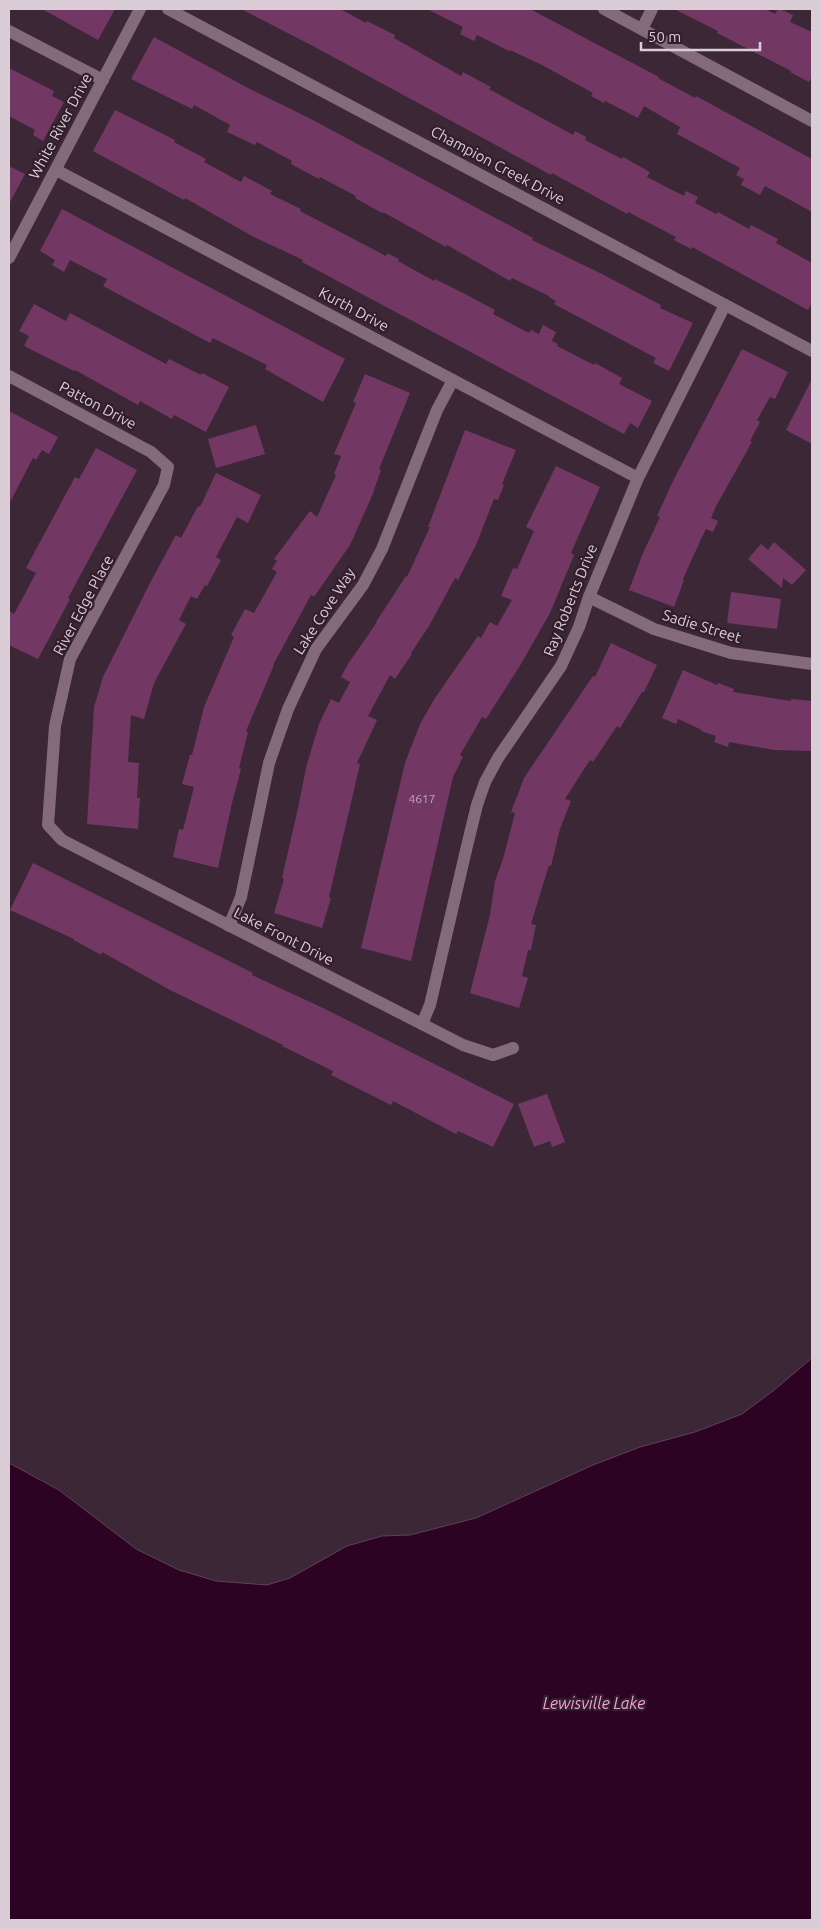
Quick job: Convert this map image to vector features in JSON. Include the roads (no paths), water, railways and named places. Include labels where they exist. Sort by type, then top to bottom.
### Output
[{"type":"street","name":"White River Drive","points":[[9,258],[140,9]]},
{"type":"street","name":"Champion Creek Drive","points":[[168,9],[812,351]]},
{"type":"street","points":[[604,9],[812,121]]},
{"type":"street","points":[[642,29],[652,9]]},
{"type":"street","points":[[9,31],[103,80]]},
{"type":"street","name":"Kurth Drive","points":[[56,170],[638,478]]},
{"type":"street","name":"Ray Roberts Drive","points":[[422,1024],[430,1005],[477,805],[486,782],[498,758],[561,666],[579,627],[589,597],[638,478],[725,304]]},
{"type":"street","name":"Patton Drive","points":[[9,376],[151,452],[168,467]]},
{"type":"street","name":"Lake Cove Way","points":[[229,926],[241,897],[269,763],[288,709],[316,649],[363,585],[382,549],[437,410],[453,380]]},
{"type":"street","name":"River Edge Place","points":[[48,826],[55,726],[70,659],[164,485],[168,467]]},
{"type":"street","name":"Sadie Street","points":[[589,597],[654,628],[731,653],[812,664]]},
{"type":"street","name":"Lake Front Drive","points":[[48,826],[62,840],[463,1045],[493,1054],[513,1048]]},
{"type":"water","name":"Lewisville Lake","points":[[812,1358],[812,1920],[9,1920],[9,1463],[59,1490],[136,1549],[179,1570],[216,1581],[267,1585],[290,1578],[347,1546],[382,1536],[410,1535],[476,1518],[593,1465],[640,1447],[695,1432],[742,1414]]}]
